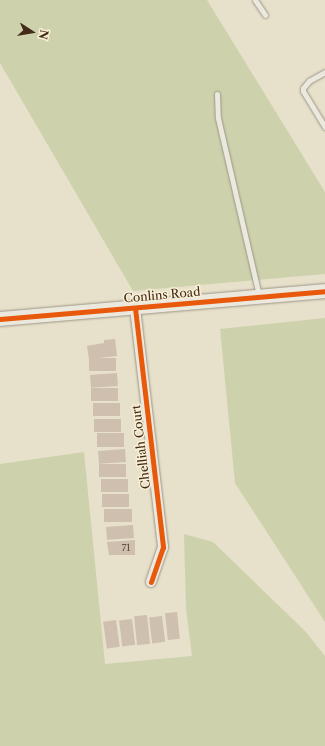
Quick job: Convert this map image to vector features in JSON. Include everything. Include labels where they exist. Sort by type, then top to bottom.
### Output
[{"type":"street","name":"Conlins Road","points":[[0,319],[325,291]]},
{"type":"street","name":"Chelliah Court","points":[[135,308],[163,547],[151,582]]},
{"type":"lane","points":[[255,0],[266,14]]},
{"type":"lane","points":[[325,72],[309,81],[303,88],[303,91],[325,127]]},
{"type":"lane","points":[[217,94],[218,118],[260,296]]},
{"type":"green space","points":[[0,0],[207,0],[325,192],[325,274],[133,291],[0,63]]},
{"type":"green space","points":[[325,318],[325,622],[235,483],[220,329]]},
{"type":"green space","points":[[84,452],[105,664],[192,656],[186,608],[184,534],[213,542],[305,631],[325,656],[325,746],[0,746],[0,464]]},
{"type":"building","points":[[115,339],[117,356],[89,359],[87,346],[104,343],[104,340]]},
{"type":"building","points":[[89,358],[116,358],[116,371],[89,371]]},
{"type":"building","points":[[117,373],[118,386],[91,388],[90,375]]},
{"type":"building","points":[[91,388],[118,388],[118,401],[91,401]]},
{"type":"building","points":[[93,403],[120,403],[120,416],[93,416]]},
{"type":"building","points":[[94,419],[121,419],[121,432],[94,432]]},
{"type":"building","points":[[97,433],[124,433],[124,447],[97,447]]},
{"type":"building","points":[[125,449],[126,462],[99,464],[98,451]]},
{"type":"building","points":[[99,464],[126,464],[126,477],[99,477]]},
{"type":"building","points":[[101,479],[128,479],[128,492],[101,492]]},
{"type":"building","points":[[102,494],[129,494],[129,507],[102,507]]},
{"type":"building","points":[[104,509],[132,509],[132,522],[104,522]]},
{"type":"building","points":[[133,525],[134,538],[107,540],[106,527]]},
{"type":"building","points":[[135,540],[135,555],[109,555],[107,542]]},
{"type":"building","points":[[177,612],[180,639],[168,640],[165,613]]},
{"type":"building","points":[[147,615],[150,644],[137,645],[134,616]]},
{"type":"building","points":[[162,616],[165,642],[152,643],[149,618]]},
{"type":"building","points":[[132,619],[135,645],[122,646],[119,621]]},
{"type":"building","points":[[116,620],[120,647],[107,649],[103,622]]},
{"type":"cycle path","points":[[0,319],[325,291]]},
{"type":"cycle path","points":[[135,308],[163,547],[151,582]]}]
